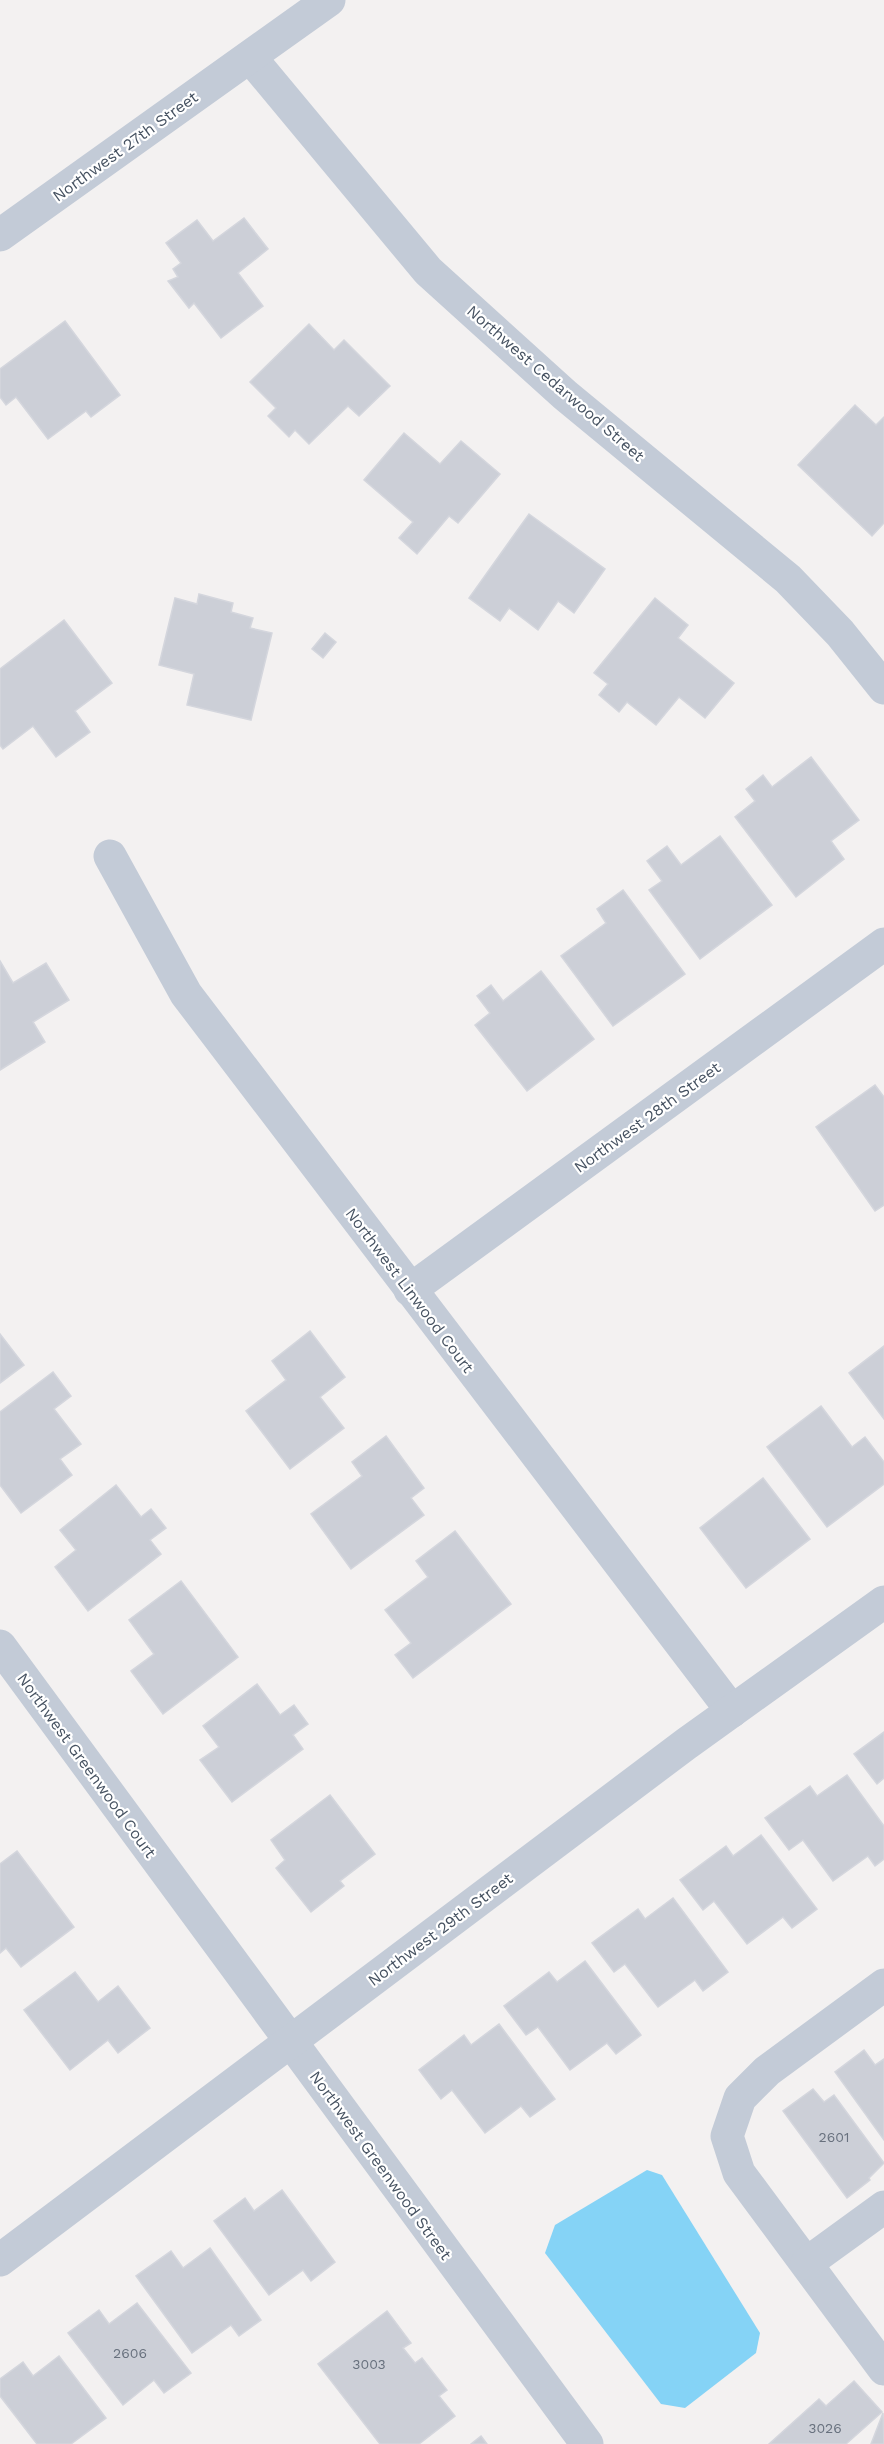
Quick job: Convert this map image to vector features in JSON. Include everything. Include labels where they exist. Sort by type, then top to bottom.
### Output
[{"type":"street","name":"Northwest 27th Street","points":[[0,235],[329,0]]},
{"type":"street","name":"Northwest Cedarwood Street","points":[[250,57],[428,271],[566,395],[788,579],[840,633],[884,688]]},
{"type":"street","name":"Northwest Linwood Court","points":[[110,856],[186,994],[732,1711]]},
{"type":"street","name":"Northwest 28th Street","points":[[410,1290],[884,944]]},
{"type":"street","name":"Northwest 29th Street","points":[[0,2260],[87,2197],[290,2041],[732,1711],[884,1602]]},
{"type":"street","name":"Northwest Greenwood Court","points":[[0,1646],[175,1885]]},
{"type":"street","name":"Northwest Greenwood Street","points":[[175,1885],[587,2444]]},
{"type":"street","points":[[884,1985],[767,2070],[740,2098],[727,2136],[739,2173],[884,2369]]},
{"type":"street","points":[[807,2263],[884,2207]]},
{"type":"water","points":[[647,2170],[662,2175],[760,2333],[756,2353],[685,2408],[661,2404],[545,2253],[555,2225]]},
{"type":"building","points":[[244,218],[268,249],[238,273],[263,306],[221,338],[194,303],[189,308],[168,281],[178,277],[173,269],[181,263],[166,243],[197,220],[213,241]]},
{"type":"building","points":[[65,321],[120,395],[91,417],[86,411],[48,439],[16,397],[6,405],[0,397],[0,369]]},
{"type":"building","points":[[309,324],[334,350],[344,340],[390,386],[359,416],[348,406],[309,444],[295,430],[289,437],[268,416],[276,408],[250,382]]},
{"type":"building","points":[[855,405],[876,425],[884,417],[884,523],[872,536],[798,465]]},
{"type":"building","points":[[404,433],[440,464],[461,441],[500,474],[458,523],[449,516],[417,554],[399,538],[413,522],[364,480]]},
{"type":"building","points":[[529,514],[605,569],[574,613],[558,601],[538,630],[509,608],[500,621],[469,598]]},
{"type":"building","points":[[199,594],[233,603],[231,612],[253,618],[250,628],[272,633],[251,720],[187,705],[194,674],[159,665],[175,598],[197,604]]},
{"type":"building","points":[[655,598],[688,625],[678,638],[734,683],[705,718],[679,697],[656,725],[627,702],[619,712],[599,695],[608,684],[594,673]]},
{"type":"building","points":[[64,620],[112,683],[75,711],[90,732],[56,757],[33,726],[3,749],[0,745],[0,669]]},
{"type":"building","points":[[325,633],[336,642],[323,658],[312,649]]},
{"type":"building","points":[[811,757],[859,820],[831,841],[844,859],[796,897],[735,817],[755,801],[746,789],[763,775],[772,787]]},
{"type":"building","points":[[720,836],[772,905],[700,959],[649,890],[662,881],[647,861],[667,846],[681,865]]},
{"type":"building","points":[[623,890],[685,974],[613,1026],[561,956],[606,923],[597,909]]},
{"type":"building","points":[[0,961],[13,983],[46,963],[69,1000],[33,1022],[45,1042],[0,1070]]},
{"type":"building","points":[[541,971],[594,1039],[527,1091],[475,1025],[490,1013],[477,996],[491,985],[503,1001]]},
{"type":"building","points":[[875,1085],[884,1097],[884,1205],[875,1211],[816,1127]]},
{"type":"building","points":[[310,1331],[345,1377],[320,1397],[344,1428],[290,1469],[246,1411],[286,1380],[272,1361]]},
{"type":"building","points":[[0,1334],[24,1365],[0,1383]]},
{"type":"building","points":[[884,1346],[884,1419],[849,1373]]},
{"type":"building","points":[[53,1372],[71,1396],[54,1409],[81,1444],[60,1459],[72,1475],[21,1513],[0,1485],[0,1412]]},
{"type":"building","points":[[821,1406],[852,1447],[865,1437],[884,1462],[884,1484],[827,1527],[767,1447]]},
{"type":"building","points":[[386,1436],[424,1488],[411,1498],[424,1515],[351,1569],[311,1514],[362,1476],[352,1462]]},
{"type":"building","points":[[763,1478],[810,1539],[746,1588],[700,1528]]},
{"type":"building","points":[[116,1485],[141,1517],[151,1509],[166,1528],[150,1540],[161,1554],[88,1611],[55,1567],[76,1550],[60,1530]]},
{"type":"building","points":[[455,1531],[511,1604],[413,1678],[395,1655],[411,1643],[385,1610],[428,1577],[416,1561]]},
{"type":"building","points":[[181,1581],[238,1657],[163,1714],[131,1671],[154,1654],[129,1620]]},
{"type":"building","points":[[257,1684],[280,1715],[294,1705],[308,1724],[293,1735],[303,1749],[232,1802],[200,1760],[219,1747],[203,1726]]},
{"type":"building","points":[[884,1732],[884,1778],[877,1784],[854,1754]]},
{"type":"building","points":[[847,1775],[884,1826],[884,1859],[875,1866],[868,1856],[833,1881],[803,1840],[789,1850],[765,1818],[810,1786],[817,1796]]},
{"type":"building","points":[[330,1795],[375,1854],[340,1881],[344,1886],[311,1912],[276,1868],[285,1860],[271,1840]]},
{"type":"building","points":[[761,1835],[817,1909],[792,1928],[783,1917],[747,1944],[714,1901],[703,1910],[680,1880],[726,1846],[733,1856]]},
{"type":"building","points":[[17,1851],[74,1927],[21,1967],[6,1948],[0,1953],[0,1864]]},
{"type":"building","points":[[673,1898],[728,1972],[703,1991],[695,1980],[658,2007],[625,1964],[614,1972],[592,1943],[638,1909],[645,1919]]},
{"type":"building","points":[[585,1961],[641,2035],[616,2054],[607,2043],[570,2070],[538,2027],[526,2035],[504,2006],[549,1972],[557,1982]]},
{"type":"building","points":[[75,1972],[98,2002],[118,1986],[150,2028],[118,2053],[108,2040],[70,2070],[24,2010]]},
{"type":"building","points":[[499,2024],[555,2099],[530,2117],[521,2106],[485,2133],[452,2090],[441,2099],[419,2070],[464,2035],[471,2045]]},
{"type":"building","points":[[864,2050],[875,2065],[884,2059],[884,2140],[835,2072]]},
{"type":"building","points":[[813,2089],[824,2102],[834,2095],[884,2163],[869,2178],[870,2180],[847,2198],[783,2111]]},
{"type":"building","points":[[282,2190],[335,2262],[311,2281],[303,2270],[269,2295],[214,2221],[245,2198],[254,2211]]},
{"type":"building","points":[[210,2248],[261,2320],[239,2336],[231,2325],[192,2353],[136,2276],[171,2251],[183,2268]]},
{"type":"building","points":[[137,2303],[191,2373],[164,2393],[154,2380],[123,2405],[68,2333],[99,2310],[109,2324]]},
{"type":"building","points":[[387,2311],[411,2343],[403,2348],[415,2363],[422,2358],[447,2390],[439,2396],[455,2416],[419,2444],[380,2444],[318,2364]]},
{"type":"building","points":[[59,2356],[106,2418],[71,2444],[37,2444],[0,2396],[0,2379],[23,2362],[33,2376]]},
{"type":"building","points":[[854,2381],[882,2412],[846,2444],[769,2444],[819,2399],[826,2406]]},
{"type":"building","points":[[883,2413],[884,2444],[871,2444]]},
{"type":"building","points":[[481,2436],[487,2444],[471,2444]]}]
